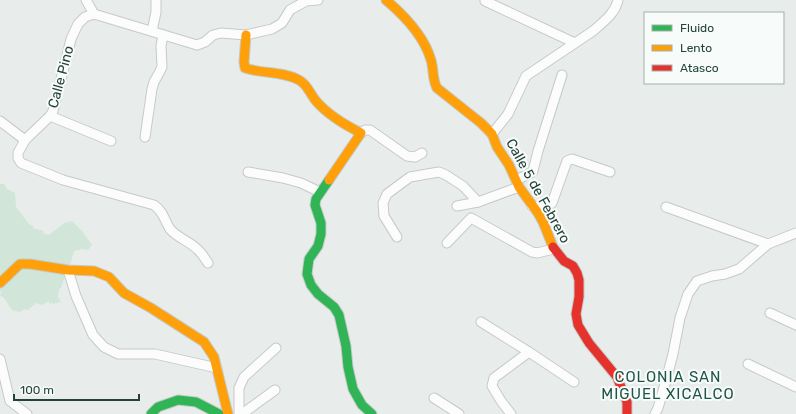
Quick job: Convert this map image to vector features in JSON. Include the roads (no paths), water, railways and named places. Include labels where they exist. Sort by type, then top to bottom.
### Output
[{"type":"street","points":[[86,0],[94,14],[197,45],[205,42],[214,35],[221,33],[246,35],[272,29],[282,22],[290,10],[306,2],[318,0]]},
{"type":"street","points":[[152,32],[156,12],[156,0]]},
{"type":"street","name":"Calle 5 de Febrero","points":[[386,0],[398,9],[410,24],[426,49],[432,62],[434,83],[436,88],[481,123],[492,134],[497,147],[510,165],[518,184],[543,222],[554,249],[564,261],[572,266],[577,273],[579,280],[579,297],[576,314],[578,325],[589,343],[618,377],[626,402],[627,414]]},
{"type":"street","points":[[492,134],[508,114],[526,76],[593,31],[612,13],[618,0]]},
{"type":"street","points":[[485,1],[575,42]]},
{"type":"street","name":"Calle Pino","points":[[25,140],[50,116],[53,111],[71,39],[78,24],[85,17],[94,14]]},
{"type":"street","points":[[145,137],[152,89],[162,67],[161,46],[163,35]]},
{"type":"street","points":[[246,35],[245,68],[252,71],[294,77],[304,84],[316,101],[329,113],[361,133]]},
{"type":"street","points":[[457,206],[478,202],[518,184],[533,171],[562,75]]},
{"type":"street","points":[[50,116],[112,141]]},
{"type":"street","points":[[0,121],[25,140],[18,153],[18,158],[21,162],[63,180],[154,205],[159,209],[170,229],[180,238],[192,244],[199,250],[208,263]]},
{"type":"street","points":[[372,414],[362,405],[353,389],[339,315],[334,306],[318,294],[311,285],[307,274],[309,259],[318,246],[321,234],[321,223],[315,205],[316,199],[352,144],[365,130],[370,130],[407,156],[415,157],[422,153]]},
{"type":"street","points":[[532,206],[546,206],[552,203],[567,161],[572,159],[610,172]]},
{"type":"street","points":[[248,172],[283,178],[301,183],[320,192]]},
{"type":"street","points":[[397,237],[384,216],[383,203],[387,194],[410,178],[439,172],[463,186],[478,202]]},
{"type":"street","points":[[666,207],[768,244]]},
{"type":"street","points":[[447,243],[471,218],[532,252],[537,253],[554,249]]},
{"type":"street","points":[[655,414],[673,354],[680,318],[688,294],[697,281],[739,269],[768,244],[796,233]]},
{"type":"street","points":[[0,283],[20,264],[30,264],[68,270],[94,271],[109,277],[124,293],[204,342],[214,357],[228,414]]},
{"type":"street","points":[[68,270],[76,296],[93,335],[104,347],[118,354],[155,354],[217,368]]},
{"type":"street","points":[[770,314],[796,325]]},
{"type":"street","points":[[481,322],[574,382]]},
{"type":"street","points":[[239,414],[240,388],[244,377],[276,348]]},
{"type":"street","points":[[511,414],[500,401],[492,386],[494,378],[529,352]]},
{"type":"street","points":[[0,359],[10,401],[27,414]]},
{"type":"street","points":[[748,364],[796,387]]},
{"type":"street","points":[[242,414],[275,390]]},
{"type":"street","points":[[434,398],[459,414]]},
{"type":"street","points":[[151,414],[158,407],[178,400],[196,402],[219,414]]},
{"type":"district","name":"COLONIA SAN MIGUEL XICALCO","points":[[668,386]]}]
